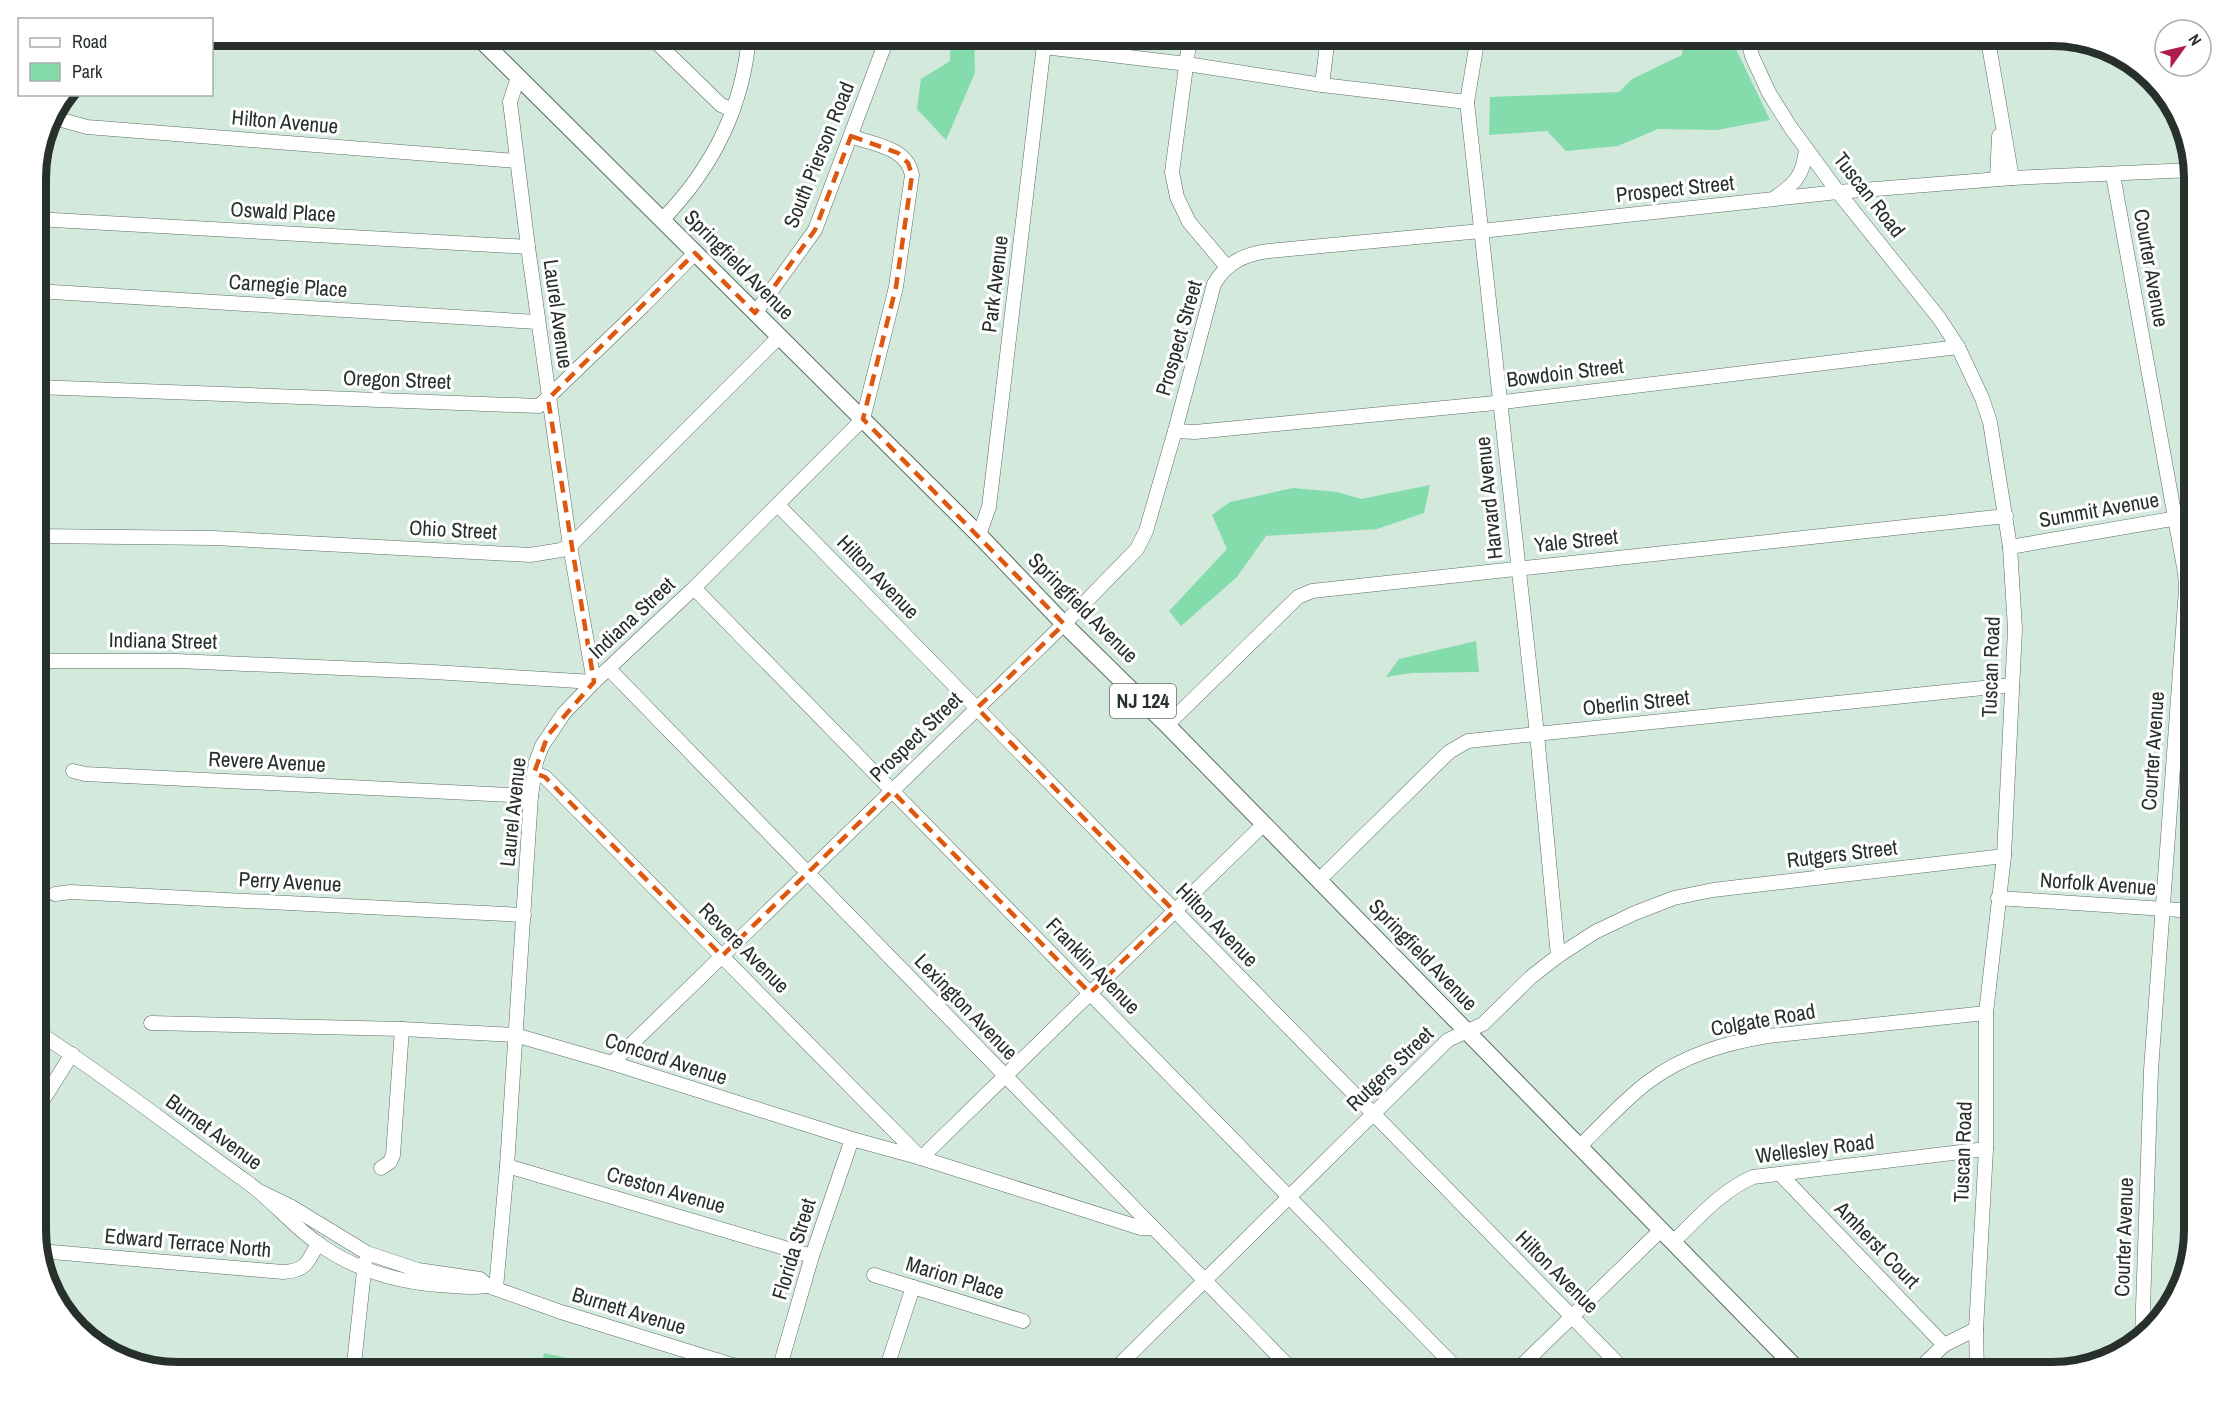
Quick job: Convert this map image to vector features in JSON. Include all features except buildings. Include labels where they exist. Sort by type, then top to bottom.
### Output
[{"type":"main road","name":"Springfield Avenue","points":[[487,46],[980,535],[1064,624],[1167,725],[1790,1362]]},
{"type":"street","points":[[660,46],[721,105],[733,110]]},
{"type":"street","points":[[662,220],[684,197],[720,144],[743,80],[748,46]]},
{"type":"street","name":"South Pierson Road","points":[[756,312],[815,230],[884,46]]},
{"type":"street","name":"Park Avenue","points":[[980,535],[989,507],[1044,46]]},
{"type":"street","points":[[1076,46],[1322,85],[1467,102]]},
{"type":"street","points":[[1189,46],[1172,172],[1177,197],[1189,222],[1227,267]]},
{"type":"street","points":[[1322,85],[1327,46]]},
{"type":"street","name":"Harvard Avenue","points":[[1476,46],[1467,102],[1537,734],[1558,956]]},
{"type":"street","name":"Tuscan Road","points":[[1750,46],[1769,93],[1806,148],[1838,192],[1939,318],[1958,347],[1982,398],[1990,422],[2010,547],[2015,629],[2004,856],[1986,1014],[1986,1149],[1976,1329],[1976,1362]]},
{"type":"street","points":[[1989,46],[2012,178]]},
{"type":"street","name":"Laurel Avenue","points":[[492,1287],[507,1166],[534,773],[542,746],[548,735],[564,713],[594,682],[570,546],[537,322],[510,102],[518,77]]},
{"type":"street","points":[[1997,179],[1999,110]]},
{"type":"street","name":"Hilton Avenue","points":[[60,120],[87,127],[517,161]]},
{"type":"street","points":[[851,136],[898,153],[909,163],[912,176],[896,287],[863,419]]},
{"type":"street","points":[[1773,199],[1792,185],[1801,172],[1806,148]]},
{"type":"street","name":"Prospect Street","points":[[612,1064],[1064,624],[1137,549],[1146,531],[1214,284],[1227,267],[1243,256],[1256,252],[1481,231],[1838,192],[2012,178],[2184,171]]},
{"type":"street","name":"Courter Avenue","points":[[2113,175],[2184,568]]},
{"type":"street","name":"Oswald Place","points":[[47,220],[528,247]]},
{"type":"street","points":[[548,399],[695,253]]},
{"type":"street","name":"Carnegie Place","points":[[47,292],[537,322]]},
{"type":"street","points":[[570,546],[779,337]]},
{"type":"street","name":"Bowdoin Street","points":[[1175,431],[1195,432],[1500,402],[1958,347]]},
{"type":"street","name":"Oregon Street","points":[[47,387],[539,406],[548,399]]},
{"type":"street","name":"Indiana Street","points":[[47,661],[177,661],[433,672],[594,682],[694,588],[863,419]]},
{"type":"street","name":"Hilton Avenue","points":[[778,505],[1616,1362]]},
{"type":"street","name":"Yale Street","points":[[1167,725],[1298,597],[1312,591],[2006,516]]},
{"type":"street","name":"Summit Avenue","points":[[2010,547],[2184,517]]},
{"type":"street","name":"Ohio Street","points":[[47,536],[214,538],[530,555],[561,550],[570,546]]},
{"type":"street","name":"Franklin Avenue","points":[[694,588],[1450,1362]]},
{"type":"street","name":"Courter Avenue","points":[[2142,1328],[2151,1070],[2184,617]]},
{"type":"street","name":"Lexington Avenue","points":[[609,669],[1284,1362]]},
{"type":"street","name":"Oberlin Street","points":[[1319,880],[1449,752],[1468,741],[2012,685]]},
{"type":"street","name":"Revere Avenue","points":[[73,771],[85,774],[531,796]]},
{"type":"street","name":"Revere Avenue","points":[[534,773],[545,777],[921,1158]]},
{"type":"street","points":[[921,1158],[1264,824]]},
{"type":"street","name":"Rutgers Street","points":[[1122,1362],[1448,1040],[1483,1024],[1531,977],[1595,932],[1674,898],[1713,890],[2004,856]]},
{"type":"street","name":"Perry Avenue","points":[[55,894],[71,892],[524,915]]},
{"type":"street","name":"Norfolk Avenue","points":[[1998,898],[2184,910]]},
{"type":"street","name":"Colgate Road","points":[[1580,1146],[1646,1084],[1666,1070],[1705,1051],[1746,1039],[1768,1036],[1986,1014]]},
{"type":"street","name":"Concord Avenue","points":[[151,1023],[402,1029],[515,1035],[852,1139],[921,1158],[1141,1228],[1153,1228]]},
{"type":"street","points":[[381,1168],[390,1162],[393,1155],[402,1029]]},
{"type":"street","name":"Burnet Avenue","points":[[47,1038],[261,1192],[283,1216],[318,1244],[363,1268]]},
{"type":"street","points":[[47,1094],[72,1054]]},
{"type":"street","name":"Florida Street","points":[[781,1362],[812,1257],[852,1139]]},
{"type":"street","name":"Wellesley Road","points":[[1525,1362],[1571,1316],[1667,1236],[1739,1183],[1753,1177],[1986,1149]]},
{"type":"street","name":"Creston Avenue","points":[[507,1166],[812,1257]]},
{"type":"street","name":"Amherst Court","points":[[1780,1174],[1944,1345]]},
{"type":"street","name":"Burnett Avenue","points":[[261,1192],[290,1206],[367,1253],[418,1269],[480,1279],[492,1287],[561,1312],[722,1362]]},
{"type":"street","name":"Edward Terrace North","points":[[48,1252],[293,1272],[307,1263],[318,1244]]},
{"type":"street","points":[[354,1362],[363,1268],[367,1253]]},
{"type":"street","name":"Burnett Avenue","points":[[363,1268],[381,1275],[431,1285],[492,1287]]},
{"type":"street","name":"Marion Place","points":[[874,1275],[1023,1321]]},
{"type":"street","points":[[889,1362],[913,1287]]},
{"type":"street","points":[[1926,1362],[1944,1345],[1976,1329]]},
{"type":"highlighted area","points":[[851,136],[898,153],[908,163],[912,175],[896,287],[863,419],[1064,624],[977,708],[1174,911],[1090,993],[892,791],[722,956],[545,777],[534,773],[548,735],[594,682],[548,399],[695,253],[755,313],[815,230]]},
{"type":"green space","points":[[951,46],[974,46],[975,73],[946,140],[917,109],[921,79],[950,61]]},
{"type":"green space","points":[[1683,46],[1735,46],[1770,120],[1717,130],[1658,129],[1618,146],[1566,151],[1547,131],[1489,135],[1490,97],[1619,92],[1632,79],[1682,55]]},
{"type":"green space","points":[[1430,485],[1424,513],[1377,529],[1266,536],[1237,577],[1181,626],[1169,611],[1227,549],[1212,515],[1230,502],[1293,488],[1337,492],[1361,499]]},
{"type":"green space","points":[[1476,641],[1479,672],[1412,673],[1386,677],[1399,659]]},
{"type":"green space","points":[[544,1353],[585,1362],[542,1362]]}]
